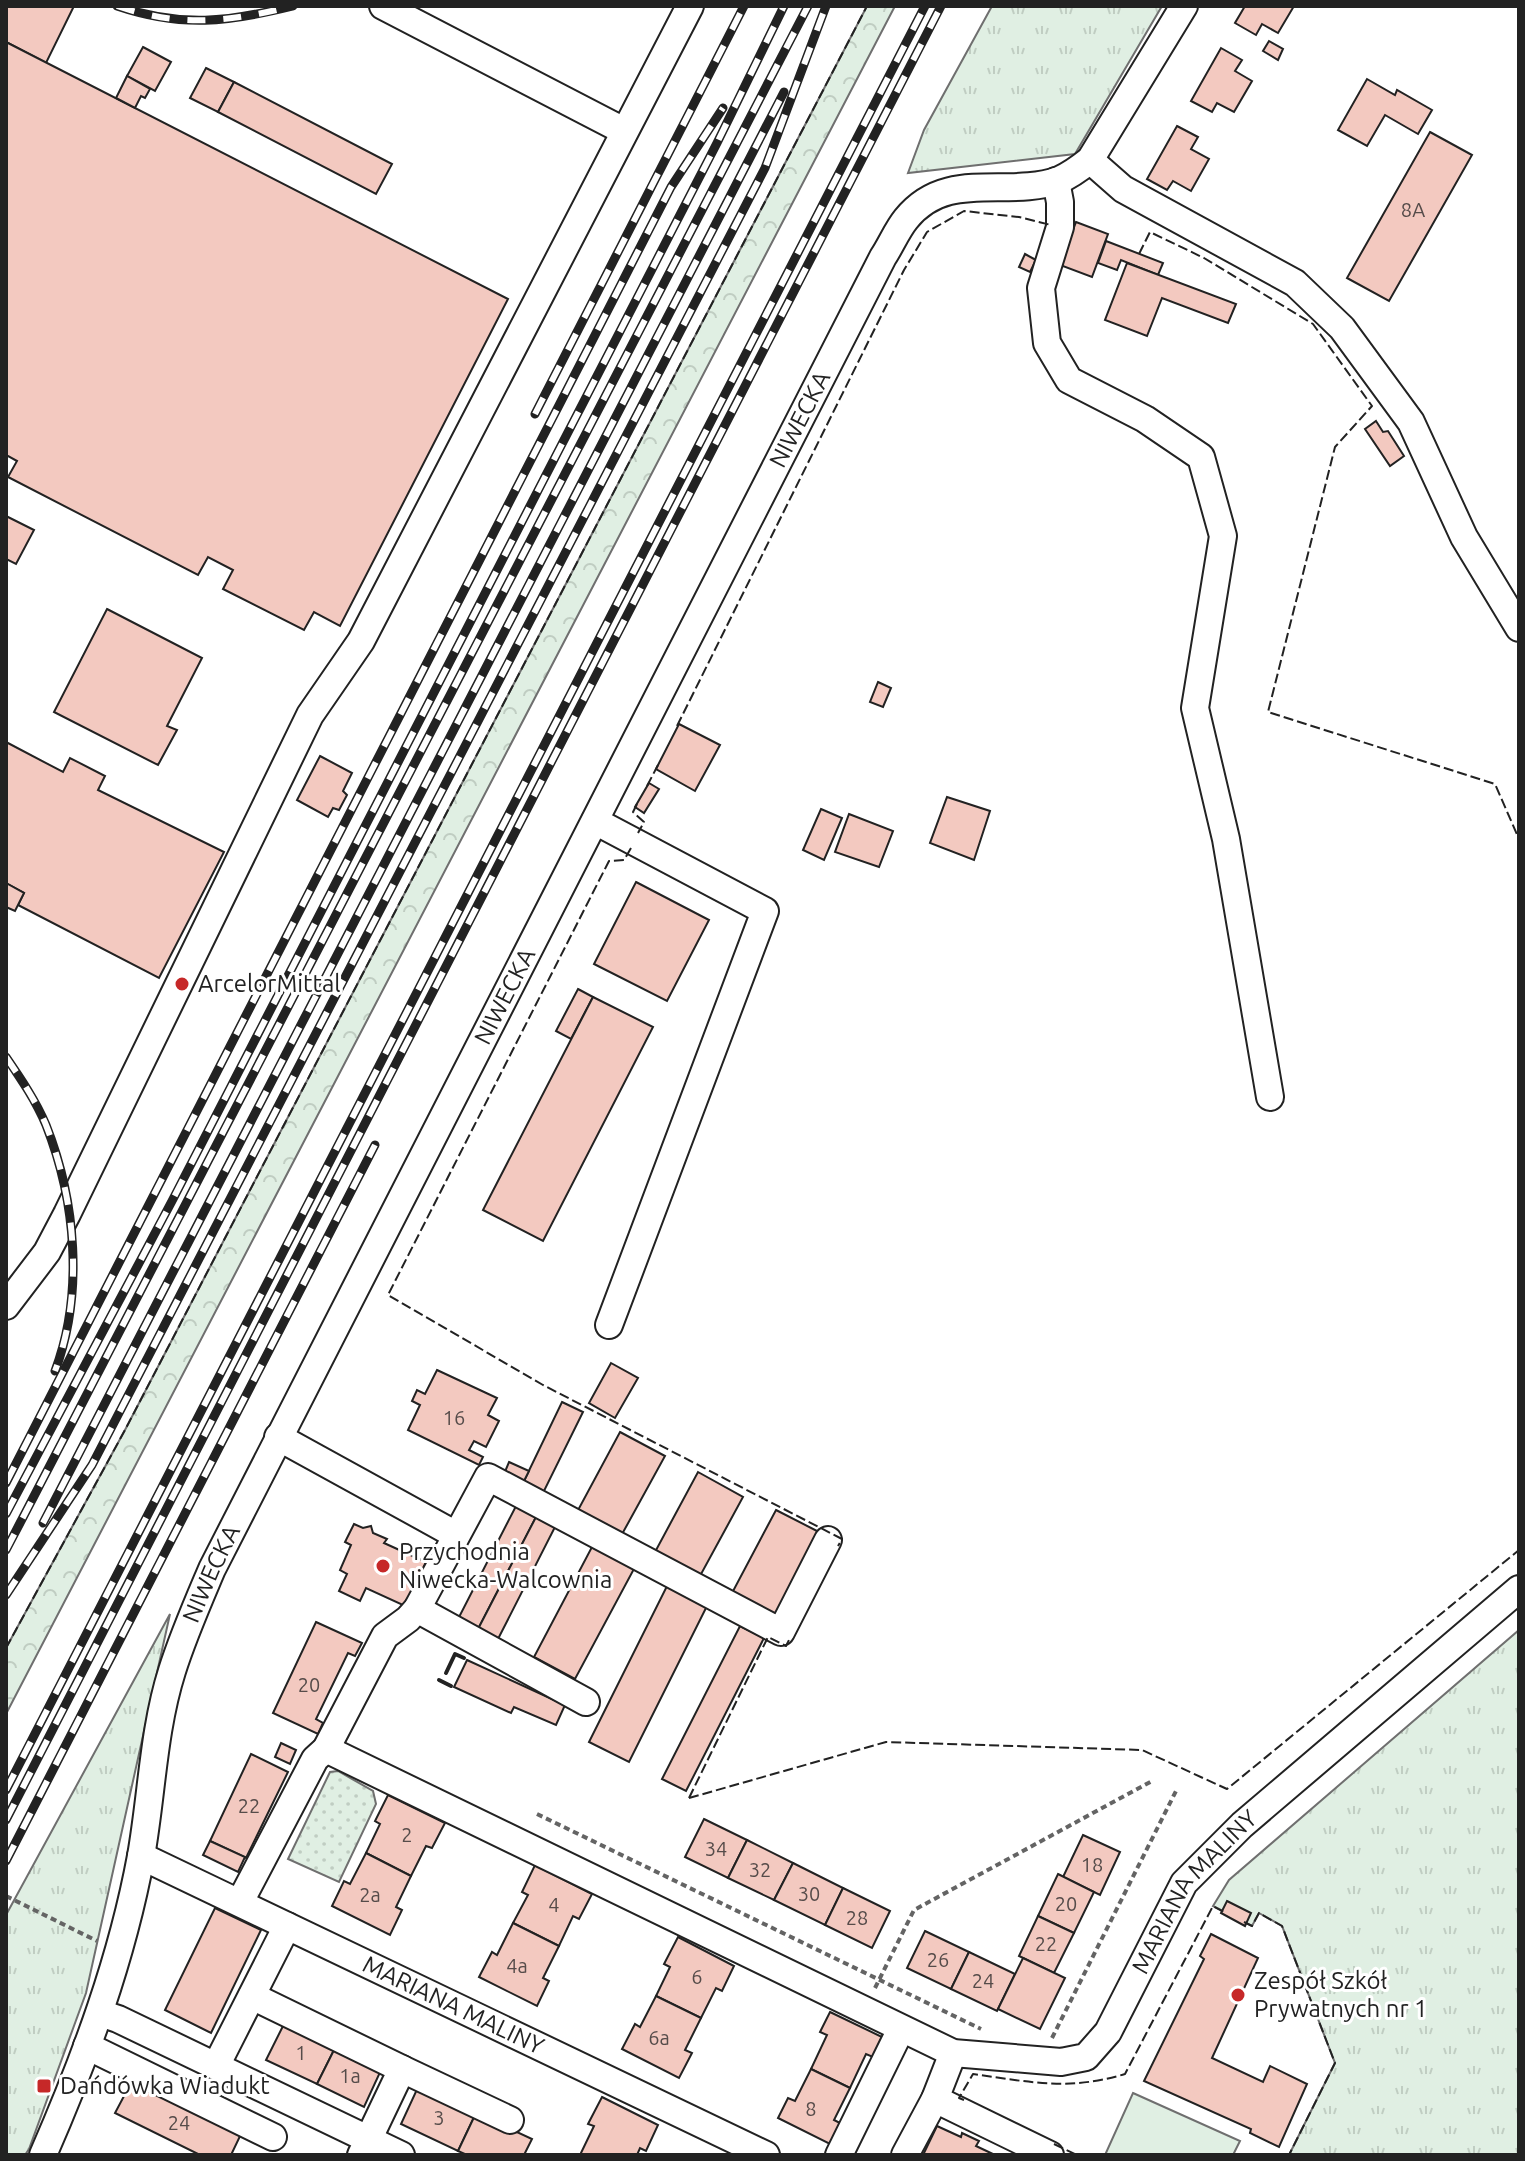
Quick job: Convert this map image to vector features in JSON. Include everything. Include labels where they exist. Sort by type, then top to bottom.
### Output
[{"type":"street","points":[[383,6],[624,131]]},
{"type":"street","points":[[6,1306],[47,1252],[67,1214],[310,715],[361,641],[690,6]]},
{"type":"street","name":"NIWECKA","points":[[43,2155],[100,2013],[141,1856],[152,1762],[172,1672],[212,1569],[883,257],[907,218],[930,199],[954,188],[1029,186],[1056,181],[1075,173],[1090,160],[1184,6]]},
{"type":"street","points":[[1090,160],[1123,189],[1295,283],[1342,328],[1411,422],[1464,537],[1519,628]]},
{"type":"street","points":[[1056,181],[1060,227],[1041,288],[1047,343],[1069,380],[1145,419],[1201,457],[1223,536],[1195,708],[1226,839],[1270,1097]]},
{"type":"street","points":[[595,821],[765,911],[609,1325]]},
{"type":"street","points":[[278,1437],[456,1535]]},
{"type":"street","points":[[240,1902],[315,1759],[326,1749],[385,1636],[417,1609],[488,1477],[781,1632],[828,1540]]},
{"type":"street","name":"MARIANA MALINY","points":[[953,2053],[1061,2062],[1086,2057],[1108,2032],[1184,1883],[1242,1825],[1519,1589]]},
{"type":"street","points":[[417,1609],[586,1702]]},
{"type":"street","points":[[326,1749],[953,2053],[935,2099],[905,2155]]},
{"type":"street","name":"MARIANA MALINY","points":[[141,1856],[766,2155]]},
{"type":"street","points":[[216,2066],[287,1926]]},
{"type":"street","points":[[252,1996],[510,2120]]},
{"type":"street","points":[[100,2013],[290,2101],[365,2147],[401,2155]]},
{"type":"street","points":[[839,2155],[901,2029]]},
{"type":"street","points":[[87,2046],[269,2146],[290,2101]]},
{"type":"street","points":[[365,2147],[402,2069]]},
{"type":"street","points":[[935,2099],[1050,2155]]},
{"type":"path","points":[[863,2011],[914,1910],[1152,1781]]},
{"type":"path","points":[[1049,2043],[1176,1791]]},
{"type":"path","points":[[537,1814],[990,2034]]},
{"type":"path","points":[[6,1896],[101,1943]]},
{"type":"green space","points":[[867,6],[895,6],[6,1714],[6,1648],[125,1430]]},
{"type":"green space","points":[[992,6],[1162,6],[1075,154],[908,173],[924,130]]},
{"type":"green space","points":[[170,1614],[86,1993],[29,2149],[25,2155],[6,2155],[6,1915]]},
{"type":"green space","points":[[1519,1630],[1519,2155],[1289,2155],[1335,2063],[1282,1926],[1259,1913],[1252,1926],[1213,1906],[1229,1880]]},
{"type":"green space","points":[[338,1771],[373,1791],[376,1804],[339,1882],[288,1859],[330,1772]]},
{"type":"green space","points":[[1133,2093],[1240,2141],[1233,2155],[1105,2155]]},
{"type":"building","points":[[6,6],[74,6],[46,63],[6,42]]},
{"type":"building","points":[[1245,6],[1294,6],[1278,33],[1262,24],[1256,35],[1235,23]]},
{"type":"building","points":[[1269,41],[1283,49],[1278,60],[1263,51]]},
{"type":"building","points":[[6,42],[508,299],[340,626],[314,612],[304,630],[223,589],[233,570],[208,557],[198,575],[8,477],[17,461],[6,455]]},
{"type":"building","points":[[143,47],[171,62],[155,91],[127,76]]},
{"type":"building","points":[[1221,48],[1242,60],[1235,71],[1252,81],[1234,112],[1217,103],[1212,112],[1191,101]]},
{"type":"building","points":[[206,68],[234,82],[218,112],[190,98]]},
{"type":"building","points":[[127,76],[150,89],[145,98],[141,96],[135,108],[116,98]]},
{"type":"building","points":[[1367,79],[1395,95],[1397,90],[1432,110],[1418,134],[1385,115],[1367,146],[1338,130]]},
{"type":"building","points":[[234,82],[392,164],[376,194],[218,112]]},
{"type":"building","points":[[1177,126],[1198,137],[1191,149],[1209,159],[1191,191],[1173,181],[1167,190],[1147,179]]},
{"type":"building","points":[[1430,132],[1472,155],[1389,301],[1347,278]]},
{"type":"building","points":[[1076,222],[1108,234],[1092,277],[1060,265]]},
{"type":"building","points":[[1106,241],[1163,263],[1158,275],[1121,260],[1117,270],[1098,263]]},
{"type":"building","points":[[1025,254],[1036,260],[1030,272],[1019,267]]},
{"type":"building","points":[[1127,263],[1236,304],[1228,323],[1162,298],[1147,336],[1105,320]]},
{"type":"building","points":[[1376,421],[1383,432],[1388,431],[1404,456],[1390,466],[1365,429]]},
{"type":"building","points":[[6,516],[34,530],[16,564],[6,559]]},
{"type":"building","points":[[107,609],[202,658],[167,726],[177,730],[158,765],[54,712]]},
{"type":"building","points":[[878,682],[891,688],[883,707],[870,702]]},
{"type":"building","points":[[679,724],[720,745],[695,791],[656,769]]},
{"type":"building","points":[[6,742],[63,772],[70,758],[105,776],[98,790],[224,852],[159,978],[18,905],[24,893],[6,883]]},
{"type":"building","points":[[320,756],[352,773],[343,791],[347,795],[339,810],[333,808],[328,817],[297,800]]},
{"type":"building","points":[[649,783],[659,789],[644,813],[635,807]]},
{"type":"building","points":[[947,797],[990,811],[974,860],[930,843]]},
{"type":"building","points":[[821,809],[842,818],[824,860],[803,850]]},
{"type":"building","points":[[849,814],[893,831],[879,867],[835,852]]},
{"type":"building","points":[[636,882],[709,920],[667,1001],[594,964]]},
{"type":"building","points":[[6,883],[24,893],[15,911],[6,907]]},
{"type":"building","points":[[578,989],[593,997],[571,1039],[556,1031]]},
{"type":"building","points":[[593,997],[653,1027],[543,1241],[483,1210]]},
{"type":"building","points":[[611,1363],[638,1378],[615,1418],[589,1403]]},
{"type":"building","points":[[437,1370],[497,1398],[488,1415],[499,1421],[486,1447],[474,1441],[469,1450],[483,1457],[479,1465],[408,1430],[420,1405],[412,1401],[417,1390],[425,1394]]},
{"type":"building","points":[[562,1402],[583,1412],[543,1493],[523,1483]]},
{"type":"building","points":[[620,1432],[665,1456],[621,1536],[577,1512]]},
{"type":"building","points":[[509,1462],[529,1471],[523,1483],[504,1474]]},
{"type":"building","points":[[698,1472],[743,1497],[700,1576],[655,1552]]},
{"type":"building","points":[[516,1506],[536,1517],[477,1631],[457,1621]]},
{"type":"building","points":[[776,1510],[819,1532],[775,1616],[732,1593]]},
{"type":"building","points":[[536,1517],[555,1527],[497,1641],[477,1631]]},
{"type":"building","name":"Przychodnia Niwecka-Walcownia","points":[[354,1524],[363,1528],[371,1526],[373,1533],[387,1539],[384,1543],[426,1562],[405,1606],[366,1588],[360,1601],[339,1591],[347,1574],[340,1570],[351,1545],[345,1542]]},
{"type":"building","points":[[593,1545],[635,1567],[575,1679],[534,1657]]},
{"type":"building","points":[[668,1584],[708,1604],[629,1762],[589,1742]]},
{"type":"building","points":[[316,1622],[362,1643],[355,1656],[348,1653],[316,1719],[323,1723],[318,1734],[273,1713]]},
{"type":"building","points":[[740,1626],[764,1638],[686,1791],[662,1779]]},
{"type":"building","points":[[467,1660],[565,1705],[556,1725],[514,1707],[511,1713],[454,1687]]},
{"type":"building","points":[[281,1743],[296,1750],[290,1764],[275,1757]]},
{"type":"building","points":[[251,1754],[288,1772],[246,1858],[210,1841]]},
{"type":"building","points":[[388,1795],[445,1823],[432,1848],[426,1846],[411,1876],[366,1853],[380,1824],[375,1821]]},
{"type":"building","points":[[704,1819],[747,1840],[728,1878],[685,1857]]},
{"type":"building","points":[[1083,1835],[1120,1852],[1100,1895],[1063,1877]]},
{"type":"building","points":[[747,1840],[793,1863],[774,1900],[728,1878]]},
{"type":"building","points":[[210,1841],[245,1857],[238,1872],[203,1855]]},
{"type":"building","points":[[366,1853],[411,1876],[396,1907],[402,1910],[390,1935],[332,1906],[344,1881],[350,1884]]},
{"type":"building","points":[[793,1863],[843,1888],[825,1925],[774,1900]]},
{"type":"building","points":[[535,1865],[592,1894],[579,1919],[573,1916],[559,1946],[513,1923],[528,1895],[522,1892]]},
{"type":"building","points":[[1058,1874],[1094,1892],[1074,1933],[1038,1916]]},
{"type":"building","points":[[843,1888],[890,1911],[872,1948],[825,1925]]},
{"type":"building","points":[[1227,1901],[1251,1913],[1245,1926],[1221,1913]]},
{"type":"building","points":[[215,1908],[261,1930],[211,2033],[165,2010]]},
{"type":"building","points":[[1038,1916],[1074,1933],[1054,1973],[1019,1956]]},
{"type":"building","points":[[513,1923],[559,1946],[543,1978],[549,1981],[537,2006],[479,1977],[492,1952],[497,1955]]},
{"type":"building","points":[[925,1931],[969,1952],[951,1989],[907,1968]]},
{"type":"building","points":[[1211,1934],[1258,1958],[1212,2058],[1263,2082],[1270,2066],[1307,2084],[1279,2147],[1250,2133],[1251,2129],[1144,2081],[1204,1959],[1200,1956]]},
{"type":"building","points":[[678,1937],[734,1966],[722,1991],[716,1988],[701,2018],[656,1996],[670,1967],[664,1964]]},
{"type":"building","points":[[969,1952],[1015,1974],[997,2011],[951,1989]]},
{"type":"building","points":[[1023,1958],[1065,1978],[1040,2029],[998,2009]]},
{"type":"building","points":[[656,1996],[701,2018],[685,2050],[692,2053],[679,2078],[622,2049],[635,2024],[640,2027]]},
{"type":"building","points":[[830,2012],[882,2037],[873,2057],[866,2054],[850,2088],[811,2069],[827,2035],[820,2032]]},
{"type":"building","points":[[285,2022],[336,2046],[317,2084],[266,2060]]},
{"type":"building","points":[[336,2046],[382,2068],[364,2107],[317,2084]]},
{"type":"building","points":[[811,2069],[850,2088],[834,2120],[840,2123],[830,2144],[778,2118],[788,2098],[795,2101]]},
{"type":"building","points":[[133,2079],[242,2132],[231,2155],[200,2155],[115,2113]]},
{"type":"building","points":[[419,2085],[476,2113],[458,2151],[401,2124]]},
{"type":"building","points":[[602,2097],[658,2125],[646,2151],[640,2148],[637,2155],[580,2155],[594,2126],[588,2124]]},
{"type":"building","points":[[476,2113],[532,2139],[524,2155],[467,2155],[458,2151]]},
{"type":"building","points":[[937,2126],[979,2141],[976,2146],[995,2155],[923,2155]]},
{"type":"railway","points":[[117,6],[184,20],[226,19],[293,6]]},
{"type":"railway","points":[[535,414],[744,6]]},
{"type":"railway","points":[[6,1514],[172,1201],[717,143],[784,6]]},
{"type":"railway","points":[[6,1550],[808,6]]},
{"type":"railway","points":[[6,1595],[92,1465],[765,168],[826,6]]},
{"type":"railway","points":[[6,1790],[925,6]]},
{"type":"railway","points":[[6,1820],[941,6]]},
{"type":"railway","points":[[43,1523],[784,92]]},
{"type":"railway","points":[[6,1483],[671,187],[723,108]]},
{"type":"railway","points":[[6,1057],[46,1125],[70,1216],[73,1248],[70,1311],[55,1371]]},
{"type":"railway","points":[[6,1861],[375,1145]]},
{"type":"fence","points":[[6,1648],[125,1430],[867,6]]},
{"type":"fence","points":[[677,726],[904,270],[927,232],[964,211],[1019,217],[1051,225]]},
{"type":"fence","points":[[1139,254],[1150,232],[1204,258],[1313,324],[1372,406],[1335,447],[1268,712],[1495,784],[1519,839]]},
{"type":"fence","points":[[647,786],[658,765]]},
{"type":"fence","points":[[637,804],[633,812],[644,822],[638,833]]},
{"type":"fence","points":[[631,848],[624,860],[609,861],[388,1295],[543,1385],[842,1539],[838,1546]]},
{"type":"fence","points":[[689,1798],[886,1742],[1142,1750],[1227,1789],[1519,1550]]},
{"type":"fence","points":[[689,1798],[768,1637],[786,1646],[790,1638]]},
{"type":"fence","points":[[964,2100],[959,2098],[973,2074],[1067,2084],[1125,2074],[1213,1906],[1226,1913]]},
{"type":"fence","points":[[1244,1922],[1252,1926],[1259,1913],[1282,1926],[1335,2063],[1289,2155]]},
{"type":"fence","points":[[1054,2144],[1077,2155]]},
{"type":"wall","points":[[446,1673],[455,1654],[464,1658]]},
{"type":"wall","points":[[439,1680],[451,1686]]},
{"type":"place","name":"ArcelorMittal","points":[[182,984]]},
{"type":"place","name":"Przychodnia Niwecka-Walcownia","points":[[383,1566]]},
{"type":"place","name":"Zespół Szkół Prywatnych nr 1","points":[[1238,1995]]},
{"type":"place","name":"Dańdówka Wiadukt","points":[[44,2086]]}]
